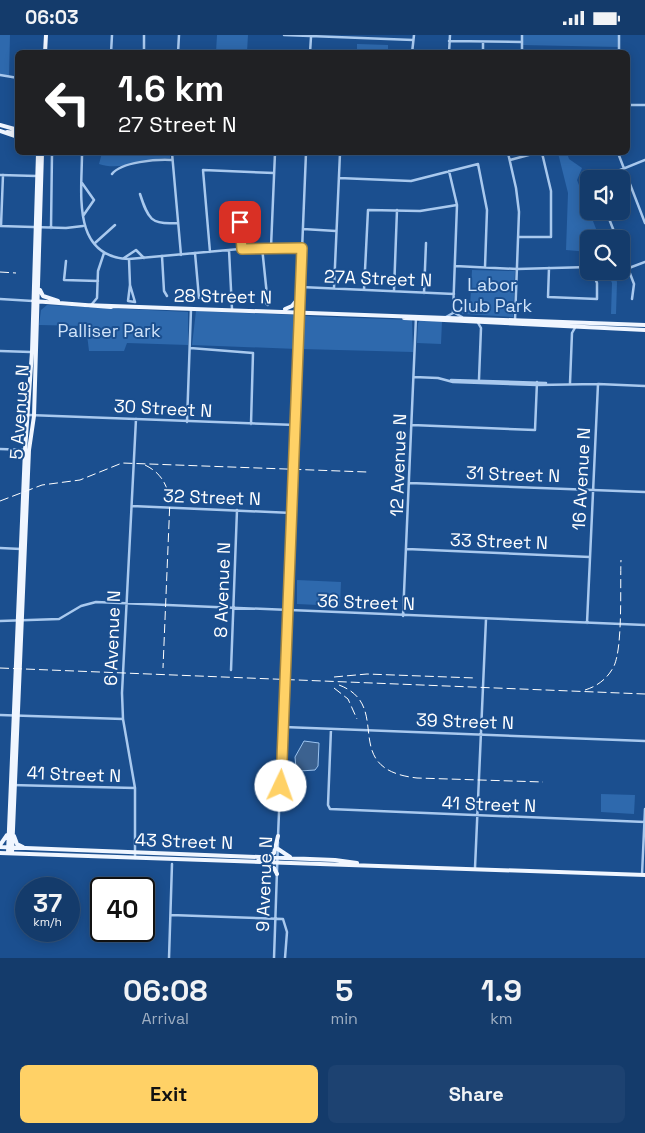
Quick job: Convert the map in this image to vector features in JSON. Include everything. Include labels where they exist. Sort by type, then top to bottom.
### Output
[{"type":"main road","points":[[45,50],[46,35]]},
{"type":"main road","points":[[0,125],[15,130]]},
{"type":"main road","points":[[0,131],[15,131]]},
{"type":"main road","points":[[0,131],[15,136]]},
{"type":"main road","name":"5 Avenue N","points":[[10,850],[13,827],[13,785],[27,450],[39,301],[38,155]]},
{"type":"main road","name":"5 Avenue N","points":[[27,450],[34,416],[33,301],[42,155]]},
{"type":"main road","points":[[39,288],[43,296],[68,304]]},
{"type":"main road","points":[[281,311],[292,306],[301,295]]},
{"type":"main road","name":"28 Street N","points":[[33,301],[123,306]]},
{"type":"main road","name":"28 Street N","points":[[84,305],[300,311],[644,329]]},
{"type":"main road","name":"28 Street N","points":[[416,317],[463,317],[620,329],[644,329]]},
{"type":"main road","name":"5 Avenue N","points":[[10,850],[9,831],[13,785]]},
{"type":"main road","points":[[13,827],[17,844],[26,848]]},
{"type":"main road","points":[[0,849],[9,831]]},
{"type":"main road","points":[[263,858],[274,853],[278,836]]},
{"type":"main road","name":"43 Street N","points":[[10,850],[26,848],[277,858],[367,865]]},
{"type":"main road","name":"43 Street N","points":[[0,849],[94,856],[277,864],[367,865],[644,875]]},
{"type":"main road","points":[[278,849],[285,856],[297,859]]},
{"type":"main road","points":[[94,856],[129,855],[135,853]]},
{"type":"main road","points":[[233,862],[272,861],[277,858]]},
{"type":"main road","points":[[277,864],[282,861],[318,860]]},
{"type":"main road","points":[[259,863],[272,867],[277,874]]},
{"type":"street","points":[[111,50],[112,35]]},
{"type":"street","points":[[144,35],[144,50]]},
{"type":"street","points":[[178,35],[178,50]]},
{"type":"street","points":[[284,35],[413,40]]},
{"type":"street","points":[[310,50],[311,35]]},
{"type":"street","points":[[412,50],[414,35]]},
{"type":"street","points":[[449,50],[450,35]]},
{"type":"street","points":[[522,35],[522,50]]},
{"type":"street","points":[[618,50],[620,35]]},
{"type":"street","points":[[450,41],[522,42]]},
{"type":"street","points":[[483,42],[483,50]]},
{"type":"street","points":[[0,75],[15,78]]},
{"type":"street","points":[[630,105],[645,105]]},
{"type":"street","points":[[51,228],[52,155]]},
{"type":"street","points":[[82,155],[83,226],[104,253],[129,259],[262,247],[302,248]]},
{"type":"street","points":[[172,155],[181,255]]},
{"type":"street","points":[[271,247],[275,155]]},
{"type":"street","name":"9 Avenue N","points":[[274,958],[306,155]]},
{"type":"street","points":[[334,289],[340,155]]},
{"type":"street","points":[[509,155],[517,195],[518,237],[515,322]]},
{"type":"street","points":[[510,160],[529,155]]},
{"type":"street","points":[[518,237],[551,237],[551,191],[542,155]]},
{"type":"street","points":[[619,155],[645,223]]},
{"type":"street","points":[[112,174],[123,167],[157,159],[172,160]]},
{"type":"street","points":[[624,169],[645,160]]},
{"type":"street","points":[[339,178],[411,181],[478,164],[486,201],[485,267]]},
{"type":"street","points":[[210,252],[203,170],[274,173]]},
{"type":"street","points":[[445,317],[453,312],[457,205],[449,171]]},
{"type":"street","points":[[38,176],[2,175],[1,227],[51,228],[83,226]]},
{"type":"street","points":[[82,182],[94,200],[82,218]]},
{"type":"street","points":[[140,194],[146,212],[155,222],[160,224],[178,223]]},
{"type":"street","points":[[238,203],[242,249]]},
{"type":"street","points":[[364,290],[368,210],[420,211],[457,205]]},
{"type":"street","points":[[394,291],[397,211]]},
{"type":"street","points":[[95,243],[115,225]]},
{"type":"street","points":[[303,229],[336,231]]},
{"type":"street","points":[[424,293],[426,243]]},
{"type":"street","points":[[262,247],[266,294]]},
{"type":"street","points":[[123,259],[136,250],[144,258]]},
{"type":"street","points":[[229,250],[232,309]]},
{"type":"street","points":[[92,304],[97,298],[98,281],[104,253]]},
{"type":"street","points":[[195,253],[199,298]]},
{"type":"street","points":[[162,256],[164,291],[167,296]]},
{"type":"street","points":[[129,259],[130,285],[128,301],[136,301],[130,285]]},
{"type":"street","points":[[66,261],[64,280],[98,281]]},
{"type":"street","points":[[630,268],[645,262]]},
{"type":"street","points":[[455,266],[517,269],[580,267]]},
{"type":"street","points":[[549,269],[548,297],[598,299],[596,280]]},
{"type":"street","points":[[630,271],[634,284],[632,299]]},
{"type":"street","name":"27A Street N","points":[[301,287],[454,294]]},
{"type":"street","points":[[97,298],[102,305]]},
{"type":"street","name":"28 Street N","points":[[0,299],[33,301]]},
{"type":"street","points":[[187,422],[191,309]]},
{"type":"street","points":[[453,312],[463,317]]},
{"type":"street","name":"12 Avenue N","points":[[403,616],[416,317]]},
{"type":"street","points":[[477,321],[481,328],[479,381]]},
{"type":"street","points":[[481,328],[486,322]]},
{"type":"street","points":[[568,325],[572,333]]},
{"type":"street","points":[[570,383],[572,333],[576,326]]},
{"type":"street","points":[[190,348],[253,353],[251,424]]},
{"type":"street","points":[[0,351],[34,352]]},
{"type":"street","points":[[414,377],[451,380],[453,382],[479,381],[645,386]]},
{"type":"street","points":[[412,425],[535,430],[537,383]]},
{"type":"street","name":"16 Avenue N","points":[[587,623],[598,384]]},
{"type":"street","name":"30 Street N","points":[[29,415],[296,425]]},
{"type":"street","name":"6 Avenue N","points":[[134,858],[135,788],[123,719],[126,604],[136,419]]},
{"type":"street","points":[[0,449],[27,450]]},
{"type":"street","name":"31 Street N","points":[[410,483],[645,492]]},
{"type":"street","name":"32 Street N","points":[[132,506],[292,513]]},
{"type":"street","name":"8 Avenue N","points":[[231,670],[238,510]]},
{"type":"street","points":[[0,548],[23,549]]},
{"type":"street","name":"33 Street N","points":[[406,549],[590,557]]},
{"type":"street","name":"36 Street N","points":[[0,621],[20,622],[59,619],[81,606],[96,602],[645,625]]},
{"type":"street","points":[[475,869],[486,619]]},
{"type":"street","points":[[0,715],[123,719]]},
{"type":"street","name":"39 Street N","points":[[284,727],[645,741]]},
{"type":"street","name":"41 Street N","points":[[331,729],[328,805],[332,810],[645,822]]},
{"type":"street","name":"41 Street N","points":[[13,785],[135,788]]},
{"type":"street","points":[[644,875],[645,809]]},
{"type":"street","points":[[169,958],[172,864]]},
{"type":"street","points":[[171,915],[282,919],[285,924],[285,958]]},
{"type":"green space","points":[[0,35],[10,35],[9,77],[0,75]]},
{"type":"green space","points":[[217,35],[248,35],[247,50],[216,50]]},
{"type":"green space","points":[[522,35],[619,35],[619,47],[522,45]]},
{"type":"green space","points":[[357,44],[388,45],[388,50],[357,50]]},
{"type":"green space","points":[[101,155],[170,155],[170,158],[125,165],[107,166],[99,164]]},
{"type":"green space","points":[[558,155],[568,155],[569,159],[582,168],[577,180],[580,188],[580,220],[593,220],[596,230],[580,230],[580,251],[566,250],[568,193]]},
{"type":"green space","name":"Labor Club Park","points":[[472,270],[515,271],[513,317],[463,314],[457,310],[470,308]]},
{"type":"green space","points":[[611,280],[616,280],[616,314],[611,314]]},
{"type":"green space","name":"Palliser Park","points":[[47,305],[188,312],[188,345],[127,343],[124,351],[89,351],[86,326],[39,325],[41,310]]},
{"type":"green space","name":"Palliser Park","points":[[196,311],[295,315],[298,320],[297,349],[192,345]]},
{"type":"green space","points":[[305,316],[412,320],[413,352],[301,349],[302,319]]},
{"type":"green space","points":[[420,320],[442,321],[441,344],[417,343],[418,323]]},
{"type":"green space","points":[[297,580],[341,582],[340,606],[297,604]]},
{"type":"green space","points":[[601,794],[635,795],[634,814],[601,812]]},
{"type":"shaded area","points":[[304,741],[319,743],[318,766],[315,770],[300,771],[296,768],[295,757]]},
{"type":"railway","points":[[0,272],[16,273]]},
{"type":"railway","points":[[0,501],[42,485],[80,480],[122,463],[367,472]]},
{"type":"railway","points":[[145,465],[155,471],[162,479],[170,499],[163,668]]},
{"type":"railway","points":[[585,690],[606,678],[612,670],[617,657],[620,630],[621,560]]},
{"type":"railway","points":[[0,668],[645,694]]},
{"type":"railway","points":[[334,677],[367,674],[475,678]]},
{"type":"railway","points":[[339,685],[355,695],[364,707],[372,750],[379,763],[393,772],[417,778],[543,782]]},
{"type":"railway","points":[[334,688],[348,699],[357,719]]},
{"type":"route","points":[[240,222],[242,249],[271,247],[302,248],[281,786]]}]
